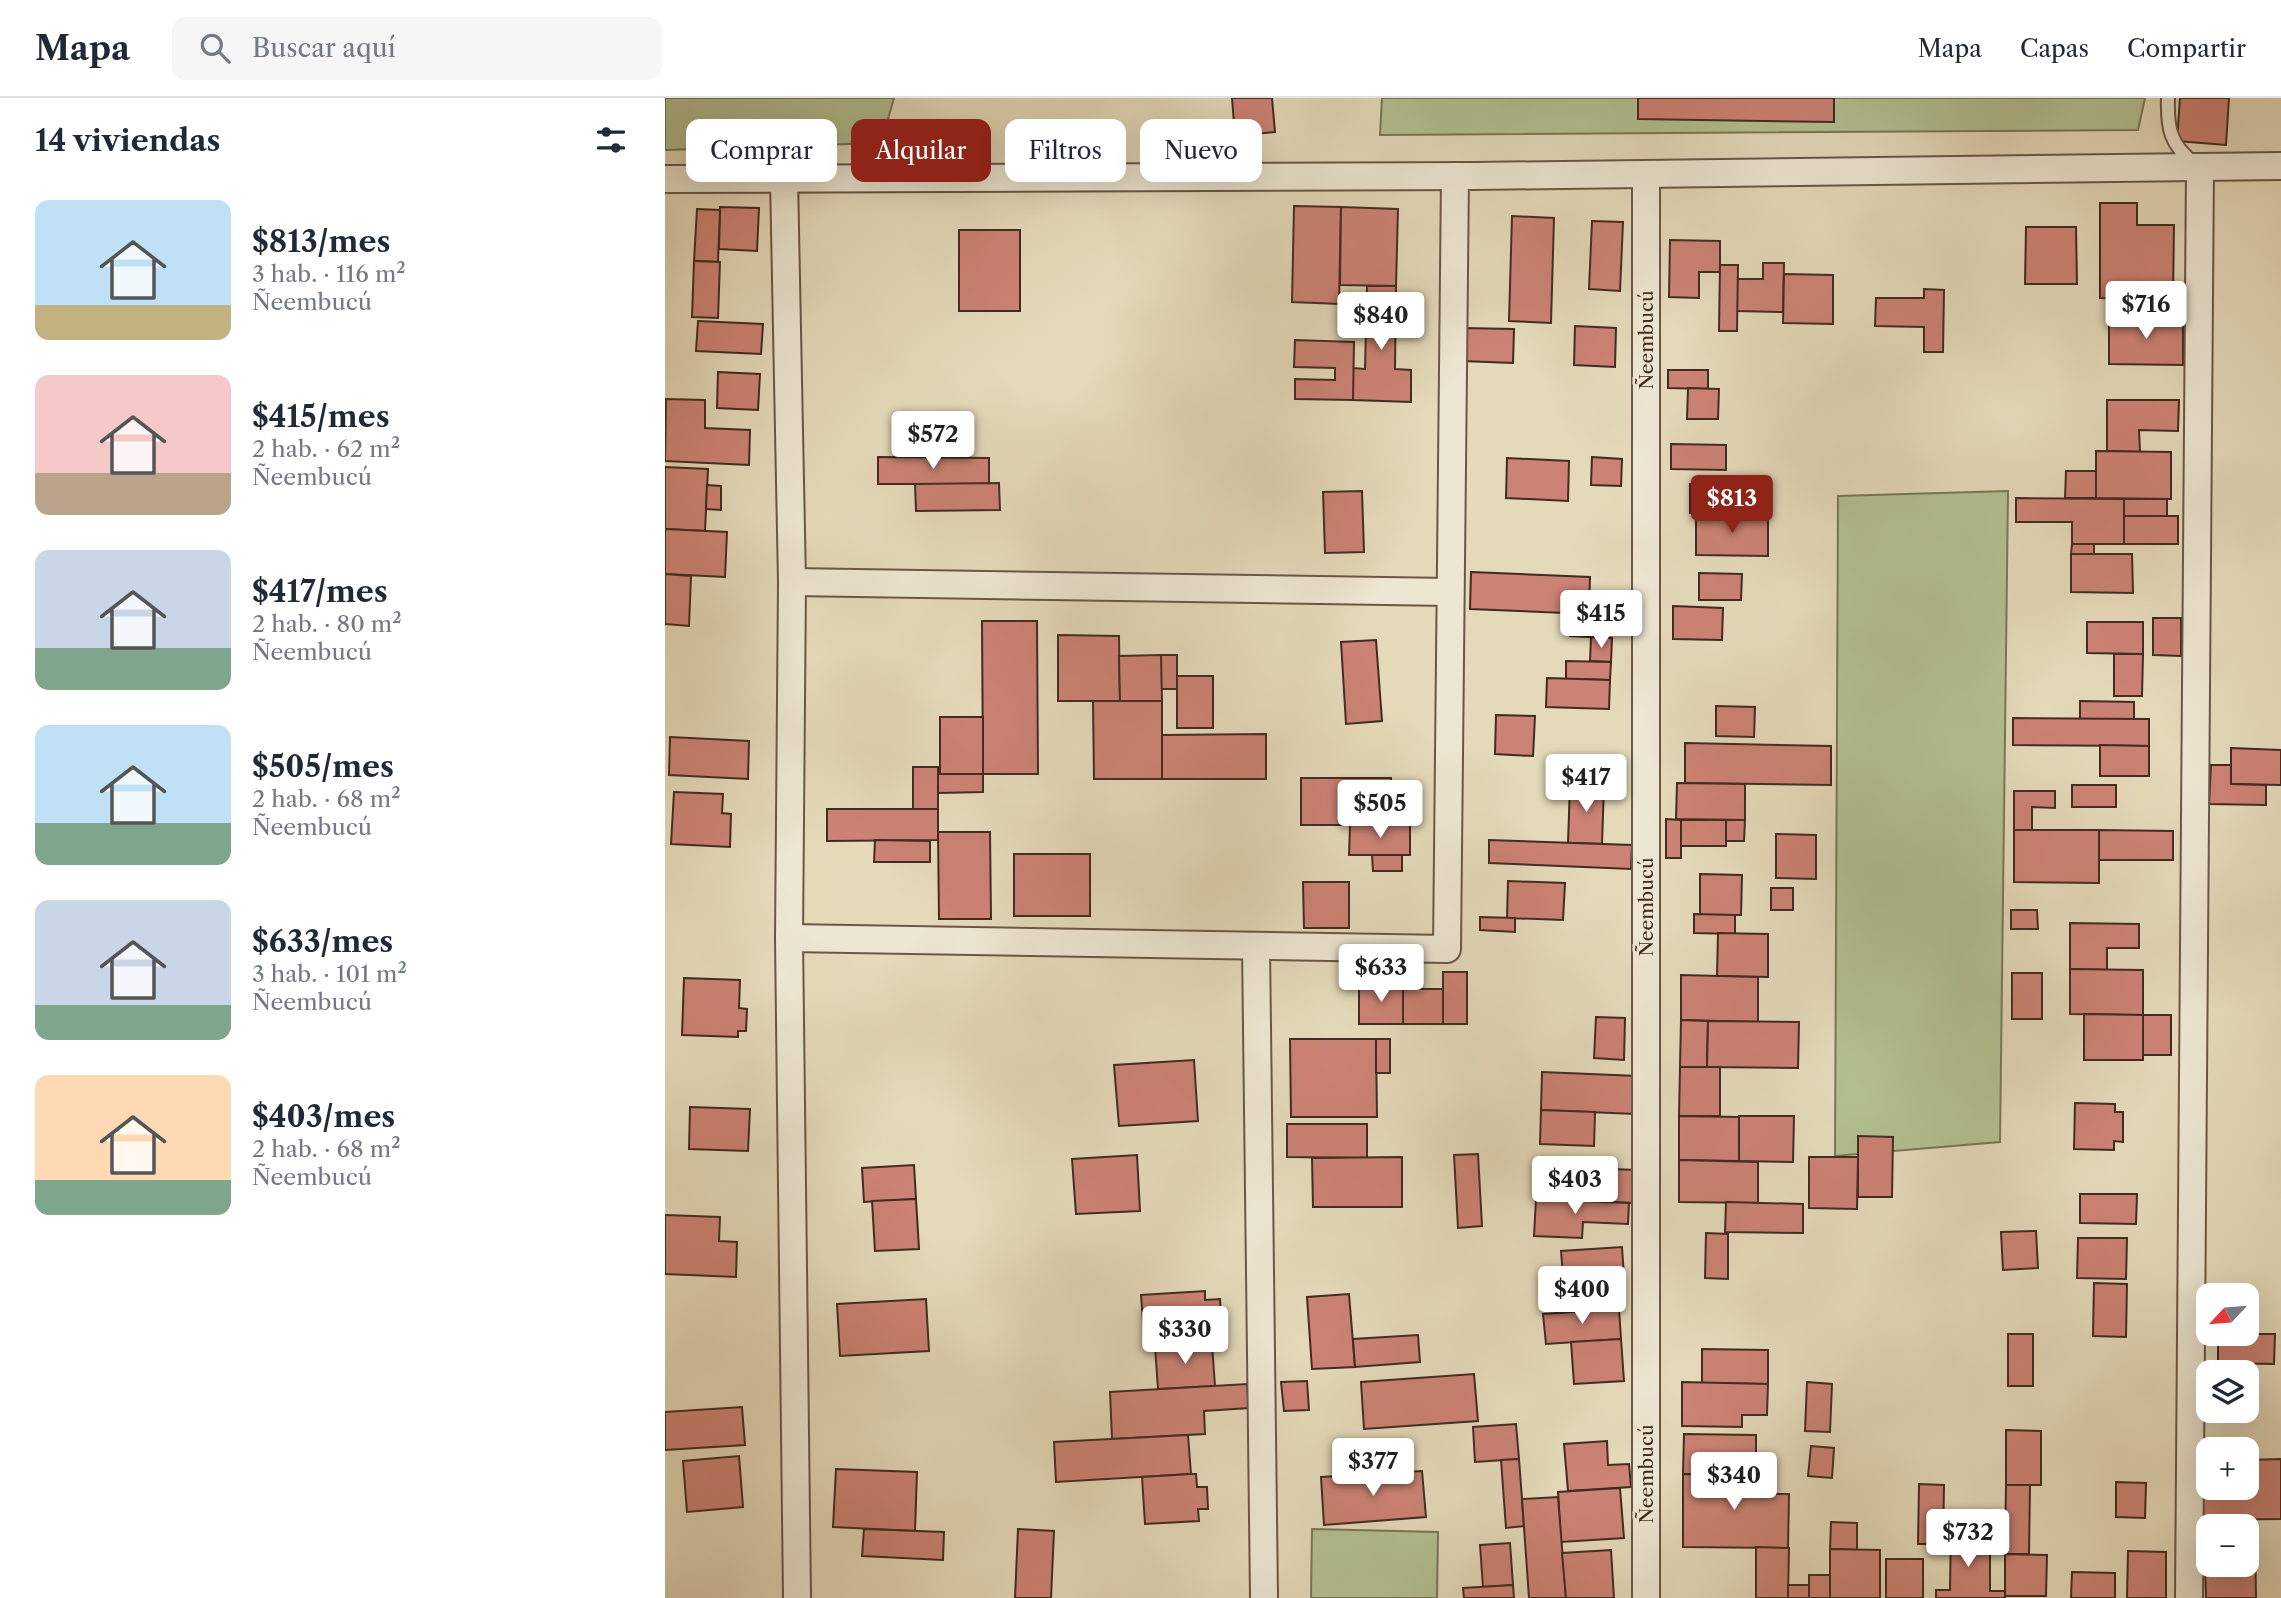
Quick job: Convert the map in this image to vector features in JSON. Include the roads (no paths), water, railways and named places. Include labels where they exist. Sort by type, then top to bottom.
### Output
[{"type":"street","points":[[837,178],[1455,176],[2281,166]]},
{"type":"street","points":[[2189,1598],[2200,167]]},
{"type":"street","name":"Ñeembucú","points":[[1646,174],[1646,1598]]},
{"type":"street","points":[[789,938],[1447,949],[1455,176]]},
{"type":"street","points":[[665,179],[686,179]]},
{"type":"street","points":[[784,182],[792,582],[789,938],[797,1598]]},
{"type":"street","points":[[792,582],[1450,592]]},
{"type":"street","points":[[1256,946],[1264,1598]]},
{"type":"lane","points":[[2168,98],[2167,126],[2181,153],[2200,167]]}]
